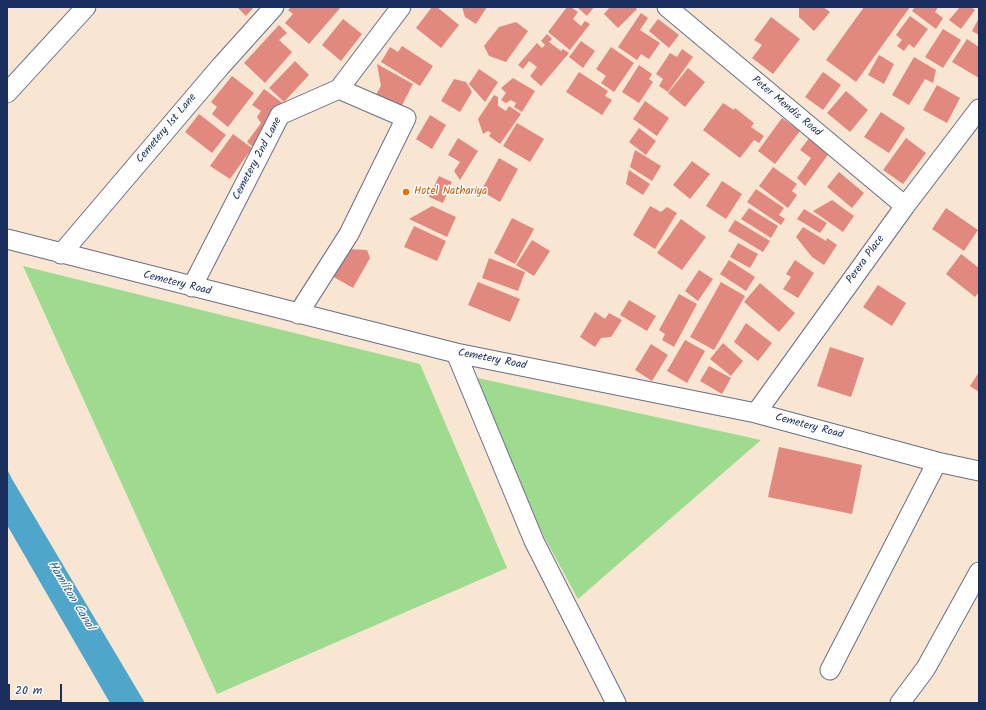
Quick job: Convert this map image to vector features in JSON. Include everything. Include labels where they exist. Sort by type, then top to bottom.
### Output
[{"type":"street","points":[[7,94],[86,7]]},
{"type":"street","name":"Cemetery 1st Lane","points":[[62,254],[220,67],[274,7]]},
{"type":"street","name":"Cemetery 2nd Lane","points":[[192,288],[280,115],[339,89],[401,7]]},
{"type":"street","name":"Peter Mendis Road","points":[[666,7],[904,206]]},
{"type":"street","points":[[298,314],[350,234],[406,118],[339,89]]},
{"type":"street","name":"Perera Place","points":[[756,413],[904,206],[979,109]]},
{"type":"street","name":"Cemetery Road","points":[[7,239],[192,288],[456,353],[756,413],[937,462],[979,471]]},
{"type":"street","points":[[456,353],[534,541],[616,703]]},
{"type":"street","points":[[830,670],[937,462]]},
{"type":"street","points":[[900,703],[926,668],[979,572]]},
{"type":"green space","points":[[23,266],[420,364],[507,568],[217,694]]},
{"type":"green space","points":[[455,373],[761,440],[578,599]]},
{"type":"water","name":"Hamilton Canal","points":[[7,469],[145,703],[110,703],[7,525]]},
{"type":"building","points":[[237,7],[254,7],[246,16]]},
{"type":"building","points":[[291,7],[341,7],[309,44],[285,23],[293,14],[288,10]]},
{"type":"building","points":[[432,7],[437,7],[459,25],[441,48],[416,28]]},
{"type":"building","points":[[462,7],[487,7],[476,24],[465,17]]},
{"type":"building","points":[[567,7],[571,7],[578,12],[573,19],[581,26],[585,21],[590,24],[570,50],[548,32]]},
{"type":"building","points":[[577,7],[594,7],[587,16]]},
{"type":"building","points":[[610,7],[635,7],[637,9],[618,28],[604,14]]},
{"type":"building","points":[[799,7],[823,7],[830,12],[814,31],[799,17]]},
{"type":"building","points":[[864,7],[910,7],[856,82],[826,60]]},
{"type":"building","points":[[915,7],[938,7],[935,12],[943,18],[936,29],[912,11]]},
{"type":"building","points":[[960,7],[971,7],[975,10],[961,29],[949,20]]},
{"type":"building","points":[[641,13],[648,18],[640,30],[660,43],[649,59],[641,54],[637,60],[618,47]]},
{"type":"building","points":[[910,16],[928,29],[914,48],[909,44],[904,51],[897,46],[902,40],[896,35]]},
{"type":"building","points":[[771,17],[800,39],[773,74],[752,58],[762,45],[754,40]]},
{"type":"building","points":[[979,18],[979,35],[972,31]]},
{"type":"building","points":[[343,19],[362,34],[341,61],[322,45]]},
{"type":"building","points":[[658,19],[679,35],[669,48],[649,31]]},
{"type":"building","points":[[516,22],[528,31],[506,62],[489,56],[484,46],[499,27]]},
{"type":"building","points":[[279,25],[287,33],[279,40],[292,52],[265,83],[244,63]]},
{"type":"building","points":[[943,29],[961,40],[943,68],[925,57]]},
{"type":"building","points":[[547,34],[552,39],[549,42],[561,51],[563,49],[569,53],[541,86],[530,76],[537,67],[529,61],[523,69],[518,65],[537,43],[542,48],[545,45],[541,41]]},
{"type":"building","points":[[967,39],[979,47],[979,78],[952,62]]},
{"type":"building","points":[[581,41],[595,51],[583,68],[569,57]]},
{"type":"building","points":[[402,46],[433,66],[420,86],[381,62],[390,47],[398,52]]},
{"type":"building","points":[[611,47],[634,63],[614,92],[601,83],[606,76],[596,69]]},
{"type":"building","points":[[682,49],[693,57],[668,92],[659,86],[663,79],[656,74],[670,53],[677,57]]},
{"type":"building","points":[[879,55],[894,64],[884,84],[868,75]]},
{"type":"building","points":[[914,57],[936,70],[933,83],[925,79],[909,105],[892,95]]},
{"type":"building","points":[[295,61],[309,75],[284,102],[269,88]]},
{"type":"building","points":[[377,64],[413,84],[399,111],[374,98],[381,86]]},
{"type":"building","points":[[639,65],[652,74],[649,79],[653,82],[639,103],[622,92]]},
{"type":"building","points":[[688,68],[705,82],[685,107],[668,93]]},
{"type":"building","points":[[479,69],[498,82],[485,102],[469,84]]},
{"type":"building","points":[[579,72],[608,91],[605,96],[612,100],[602,115],[566,92]]},
{"type":"building","points":[[823,72],[841,85],[823,110],[805,97]]},
{"type":"building","points":[[232,76],[254,93],[228,127],[212,114],[217,107],[211,102]]},
{"type":"building","points":[[513,78],[535,91],[522,112],[514,107],[516,103],[511,100],[506,103],[501,100],[506,93],[501,88]]},
{"type":"building","points":[[454,79],[466,82],[472,92],[460,112],[441,101]]},
{"type":"building","points":[[937,85],[960,98],[947,123],[923,110]]},
{"type":"building","points":[[264,89],[288,107],[256,149],[247,142],[261,123],[257,117],[261,111],[252,105]]},
{"type":"building","points":[[846,91],[868,110],[850,132],[827,113]]},
{"type":"building","points":[[494,95],[498,97],[498,106],[506,111],[509,106],[521,114],[500,144],[489,136],[491,133],[488,131],[483,134],[478,119]]},
{"type":"building","points":[[645,101],[669,118],[657,136],[633,119]]},
{"type":"building","points":[[723,103],[734,110],[735,108],[754,123],[751,127],[764,136],[759,143],[754,140],[740,158],[703,130]]},
{"type":"building","points":[[881,112],[905,128],[889,153],[864,137]]},
{"type":"building","points":[[199,114],[226,135],[212,153],[185,132]]},
{"type":"building","points":[[430,115],[446,125],[432,149],[416,139]]},
{"type":"building","points":[[782,118],[800,131],[775,164],[758,151]]},
{"type":"building","points":[[517,123],[544,139],[530,162],[503,146]]},
{"type":"building","points":[[639,128],[656,141],[646,155],[629,142]]},
{"type":"building","points":[[233,134],[252,148],[230,179],[210,166]]},
{"type":"building","points":[[810,137],[830,152],[805,186],[797,178],[811,158],[800,150]]},
{"type":"building","points":[[458,138],[478,151],[460,180],[454,171],[460,162],[448,155]]},
{"type":"building","points":[[906,138],[926,153],[903,184],[883,170]]},
{"type":"building","points":[[635,150],[661,166],[652,181],[630,167]]},
{"type":"building","points":[[499,158],[518,169],[500,202],[481,191]]},
{"type":"building","points":[[692,161],[710,174],[690,199],[673,185]]},
{"type":"building","points":[[773,167],[797,184],[792,191],[797,195],[788,208],[759,186]]},
{"type":"building","points":[[629,170],[650,184],[643,195],[626,184]]},
{"type":"building","points":[[839,172],[864,193],[852,208],[827,187]]},
{"type":"building","points":[[439,176],[452,182],[443,203],[429,197]]},
{"type":"building","points":[[722,181],[742,194],[726,219],[706,206]]},
{"type":"building","points":[[756,189],[784,208],[779,215],[785,219],[781,225],[747,202]]},
{"type":"building","points":[[832,200],[854,216],[843,232],[813,211]]},
{"type":"building","points":[[432,206],[456,217],[447,237],[409,219]]},
{"type":"building","points":[[650,206],[661,212],[667,207],[677,213],[655,249],[633,235]]},
{"type":"building","points":[[749,208],[778,226],[771,238],[741,219]]},
{"type":"building","points":[[946,208],[978,230],[964,251],[932,229]]},
{"type":"building","points":[[804,209],[827,223],[820,233],[797,219]]},
{"type":"building","points":[[512,218],[534,229],[515,264],[494,253]]},
{"type":"building","points":[[681,219],[706,237],[682,270],[657,253]]},
{"type":"building","points":[[735,220],[770,241],[763,252],[728,231]]},
{"type":"building","points":[[414,226],[446,241],[437,261],[404,247]]},
{"type":"building","points":[[803,227],[826,241],[827,238],[837,245],[824,265],[812,257],[796,237]]},
{"type":"building","points":[[532,240],[550,251],[534,276],[516,265]]},
{"type":"building","points":[[738,243],[758,254],[750,268],[730,257]]},
{"type":"building","points":[[348,249],[367,250],[370,258],[353,288],[332,276]]},
{"type":"building","points":[[961,254],[979,268],[979,292],[975,297],[946,274]]},
{"type":"building","points":[[489,258],[525,272],[518,291],[482,278]]},
{"type":"building","points":[[729,260],[755,277],[746,291],[720,274]]},
{"type":"building","points":[[795,260],[814,273],[798,298],[783,289],[791,277],[786,274]]},
{"type":"building","points":[[699,270],[713,279],[698,301],[685,291]]},
{"type":"building","points":[[478,282],[520,299],[510,322],[468,305]]},
{"type":"building","points":[[721,282],[745,296],[714,350],[690,337]]},
{"type":"building","points":[[760,283],[795,313],[779,332],[744,302]]},
{"type":"building","points":[[878,285],[906,303],[892,326],[863,307]]},
{"type":"building","points":[[679,294],[697,304],[674,347],[662,340],[665,334],[659,330]]},
{"type":"building","points":[[629,300],[656,316],[647,331],[620,315]]},
{"type":"building","points":[[595,312],[605,319],[609,313],[622,320],[611,337],[601,338],[595,347],[580,337]]},
{"type":"building","points":[[746,323],[772,343],[758,361],[734,342]]},
{"type":"building","points":[[685,340],[705,351],[687,383],[667,371]]},
{"type":"building","points":[[723,343],[743,361],[731,376],[710,359]]},
{"type":"building","points":[[651,344],[668,355],[652,381],[635,370]]},
{"type":"building","points":[[830,347],[864,358],[851,397],[817,386]]},
{"type":"building","points":[[709,366],[731,378],[722,394],[700,381]]},
{"type":"building","points":[[979,372],[979,392],[970,386]]},
{"type":"building","points":[[779,447],[862,465],[852,514],[768,497]]},
{"type":"place","name":"Hotel Nathariya","points":[[406,192]]}]
